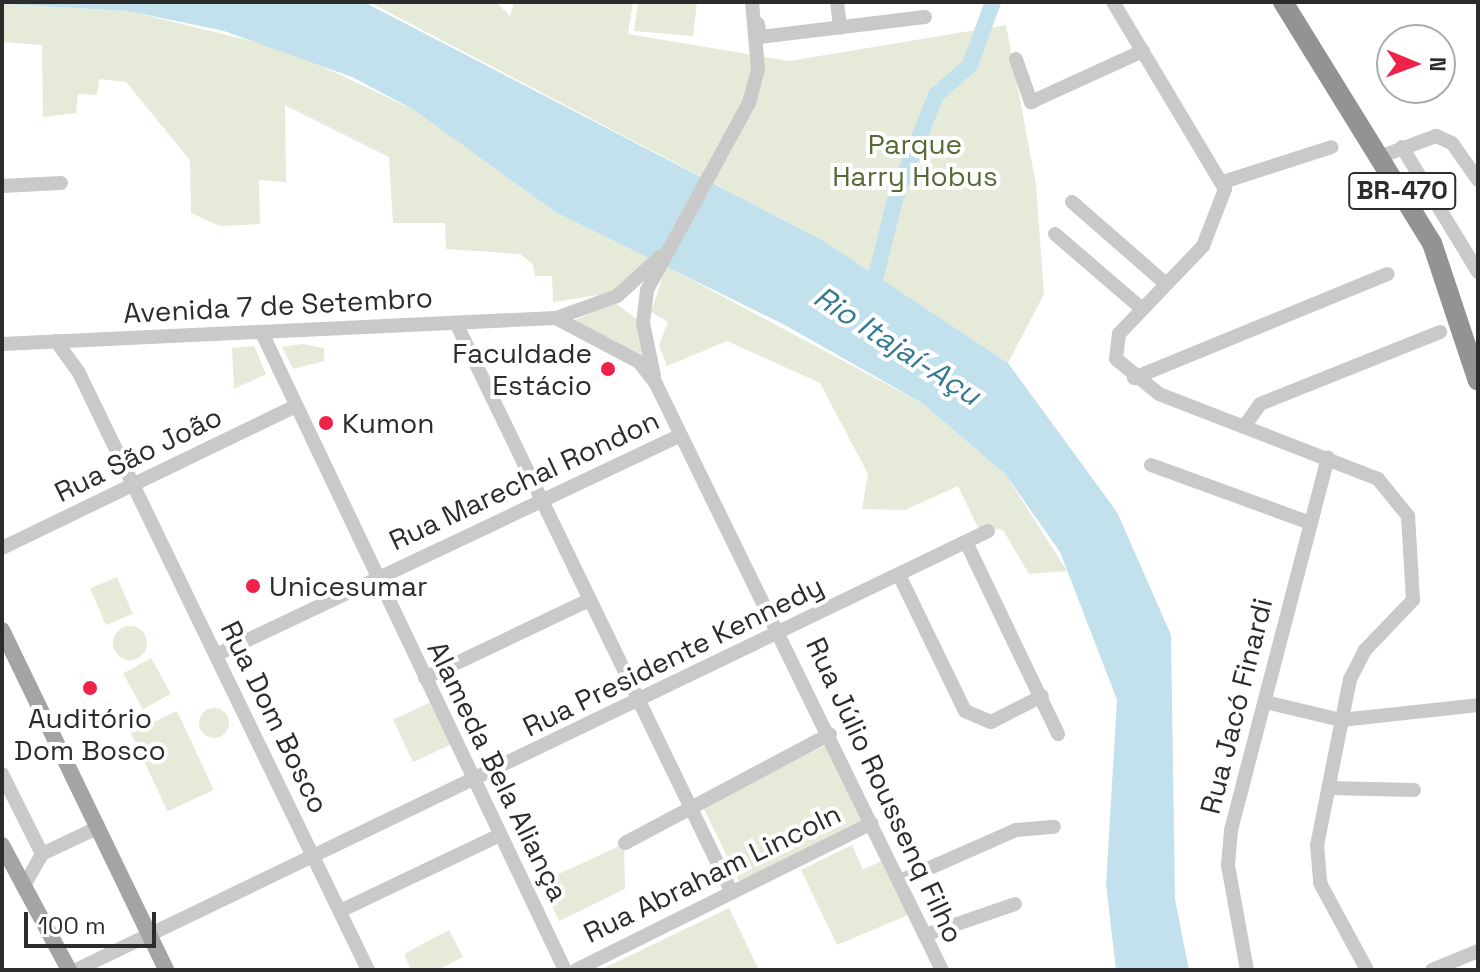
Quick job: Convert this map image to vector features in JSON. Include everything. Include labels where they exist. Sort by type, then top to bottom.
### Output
[{"type":"highway","name":"BR-470","points":[[1283,2],[1382,156],[1440,261],[1478,381]]},
{"type":"main road","points":[[2,630],[166,970]]},
{"type":"main road","points":[[2,845],[26,882],[69,970]]},
{"type":"street","points":[[753,2],[760,37],[925,17]]},
{"type":"street","points":[[656,384],[648,355],[644,308],[660,257],[749,103],[758,69],[753,2]]},
{"type":"street","points":[[837,2],[840,28]]},
{"type":"street","points":[[1113,2],[1223,182],[1223,204],[1208,238],[1141,308],[1115,343],[1116,359],[1134,378],[1244,427],[1328,457],[1397,493],[1416,564],[1410,608],[1365,650],[1341,720],[1317,870],[1367,970]]},
{"type":"street","points":[[1016,59],[1031,102],[1143,51]]},
{"type":"street","points":[[1382,156],[1402,147],[1445,139],[1478,180]]},
{"type":"street","points":[[1223,182],[1332,147]]},
{"type":"street","points":[[1402,147],[1478,272]]},
{"type":"street","points":[[2,186],[61,183]]},
{"type":"street","points":[[1072,202],[1166,284]]},
{"type":"street","points":[[1055,234],[1141,308]]},
{"type":"street","name":"Avenida 7 de Setembro","points":[[2,344],[556,318],[583,311],[617,296],[660,257]]},
{"type":"street","points":[[1134,378],[1387,274]]},
{"type":"street","points":[[556,318],[639,362],[656,384]]},
{"type":"street","points":[[456,323],[732,893]]},
{"type":"street","points":[[1244,427],[1260,404],[1440,332]]},
{"type":"street","name":"Alameda Bela Aliança","points":[[262,333],[472,782],[565,970]]},
{"type":"street","points":[[79,373],[94,340]]},
{"type":"street","name":"Rua Dom Bosco","points":[[56,341],[79,373],[368,970]]},
{"type":"street","name":"Rua Júlio Roussenq Filho","points":[[656,384],[782,633],[942,970]]},
{"type":"street","name":"Rua São João","points":[[2,548],[296,406]]},
{"type":"street","name":"Rua Marechal Rondon","points":[[216,655],[681,435]]},
{"type":"street","name":"Rua Jacó Finardi","points":[[1247,970],[1228,848],[1328,457]]},
{"type":"street","points":[[1151,465],[1310,523]]},
{"type":"street","name":"Rua Presidente Kennedy","points":[[76,970],[782,633],[988,531]]},
{"type":"street","points":[[966,542],[1058,734]]},
{"type":"street","points":[[899,575],[965,711],[991,722],[1042,696]]},
{"type":"street","points":[[425,678],[589,600]]},
{"type":"street","points":[[760,643],[769,607]]},
{"type":"street","points":[[1265,702],[1341,720],[1478,705]]},
{"type":"street","points":[[625,843],[689,806],[830,734]]},
{"type":"street","points":[[2,774],[42,854]]},
{"type":"street","points":[[1328,788],[1414,790]]},
{"type":"street","name":"Rua Abraham Lincoln","points":[[576,970],[872,823]]},
{"type":"street","points":[[900,881],[1016,830],[1054,827]]},
{"type":"street","points":[[26,882],[42,854],[97,828]]},
{"type":"street","points":[[340,911],[498,836]]},
{"type":"street","points":[[925,935],[1015,904]]},
{"type":"street","points":[[1432,970],[1478,951]]},
{"type":"green space","name":"Parque Harry Hobus","points":[[369,2],[496,2],[510,16],[514,2],[633,2],[628,34],[789,61],[1006,25],[1036,185],[1044,294],[1008,363],[824,241]]},
{"type":"green space","points":[[638,2],[697,2],[693,36],[634,31]]},
{"type":"green space","points":[[2,4],[129,11],[288,50],[414,110],[555,212],[649,258],[611,293],[553,302],[552,276],[535,276],[533,264],[520,254],[446,249],[445,223],[393,223],[389,157],[285,105],[286,182],[259,180],[260,224],[220,226],[191,213],[190,160],[126,82],[99,79],[97,95],[78,94],[76,113],[43,117],[42,45],[2,42]]},
{"type":"green space","points":[[666,266],[922,403],[1006,475],[1067,571],[1029,574],[1003,530],[978,528],[958,486],[905,510],[862,509],[868,474],[820,383],[727,341],[667,366],[659,345],[668,322],[651,312]]},
{"type":"green space","points":[[614,302],[639,321],[651,369],[575,320]]},
{"type":"green space","points":[[302,344],[324,348],[324,361],[293,369],[282,347]]},
{"type":"green space","points":[[254,346],[266,374],[234,389],[232,348]]},
{"type":"green space","points":[[117,577],[133,614],[106,625],[90,588]]},
{"type":"green space","points":[[130,626],[142,631],[147,643],[142,655],[130,660],[118,655],[113,643],[118,631]]},
{"type":"green space","points":[[151,658],[171,694],[143,709],[123,674]]},
{"type":"green space","points":[[433,701],[453,744],[413,762],[393,720]]},
{"type":"green space","points":[[214,708],[225,712],[229,723],[225,734],[214,738],[203,734],[199,723],[203,712]]},
{"type":"green space","points":[[177,711],[214,790],[168,811],[131,733]]},
{"type":"green space","points":[[828,744],[865,820],[739,882],[702,805]]},
{"type":"green space","points":[[624,844],[625,889],[559,921],[541,882]]},
{"type":"green space","points":[[852,845],[863,870],[881,861],[908,915],[837,945],[801,870]]},
{"type":"green space","points":[[729,908],[759,970],[600,970]]},
{"type":"green space","points":[[449,930],[463,957],[437,970],[411,970],[404,954]]},
{"type":"water","name":"Rio Itajaí-Açu","points":[[364,2],[824,241],[1008,363],[1117,512],[1171,635],[1175,899],[1189,970],[1116,970],[1106,884],[1117,700],[1060,552],[1006,475],[922,403],[783,324],[555,212],[414,110],[352,77],[224,31],[128,11],[2,4]]},
{"type":"waterway","name":"Rio Itajaí-Açu","points":[[871,296],[896,196],[936,95],[970,65],[993,2]]},
{"type":"place","name":"Faculdade Estácio","points":[[608,369]]},
{"type":"place","name":"Kumon","points":[[326,423]]},
{"type":"place","name":"Unicesumar","points":[[253,586]]},
{"type":"place","name":"Auditório Dom Bosco","points":[[90,688]]}]
